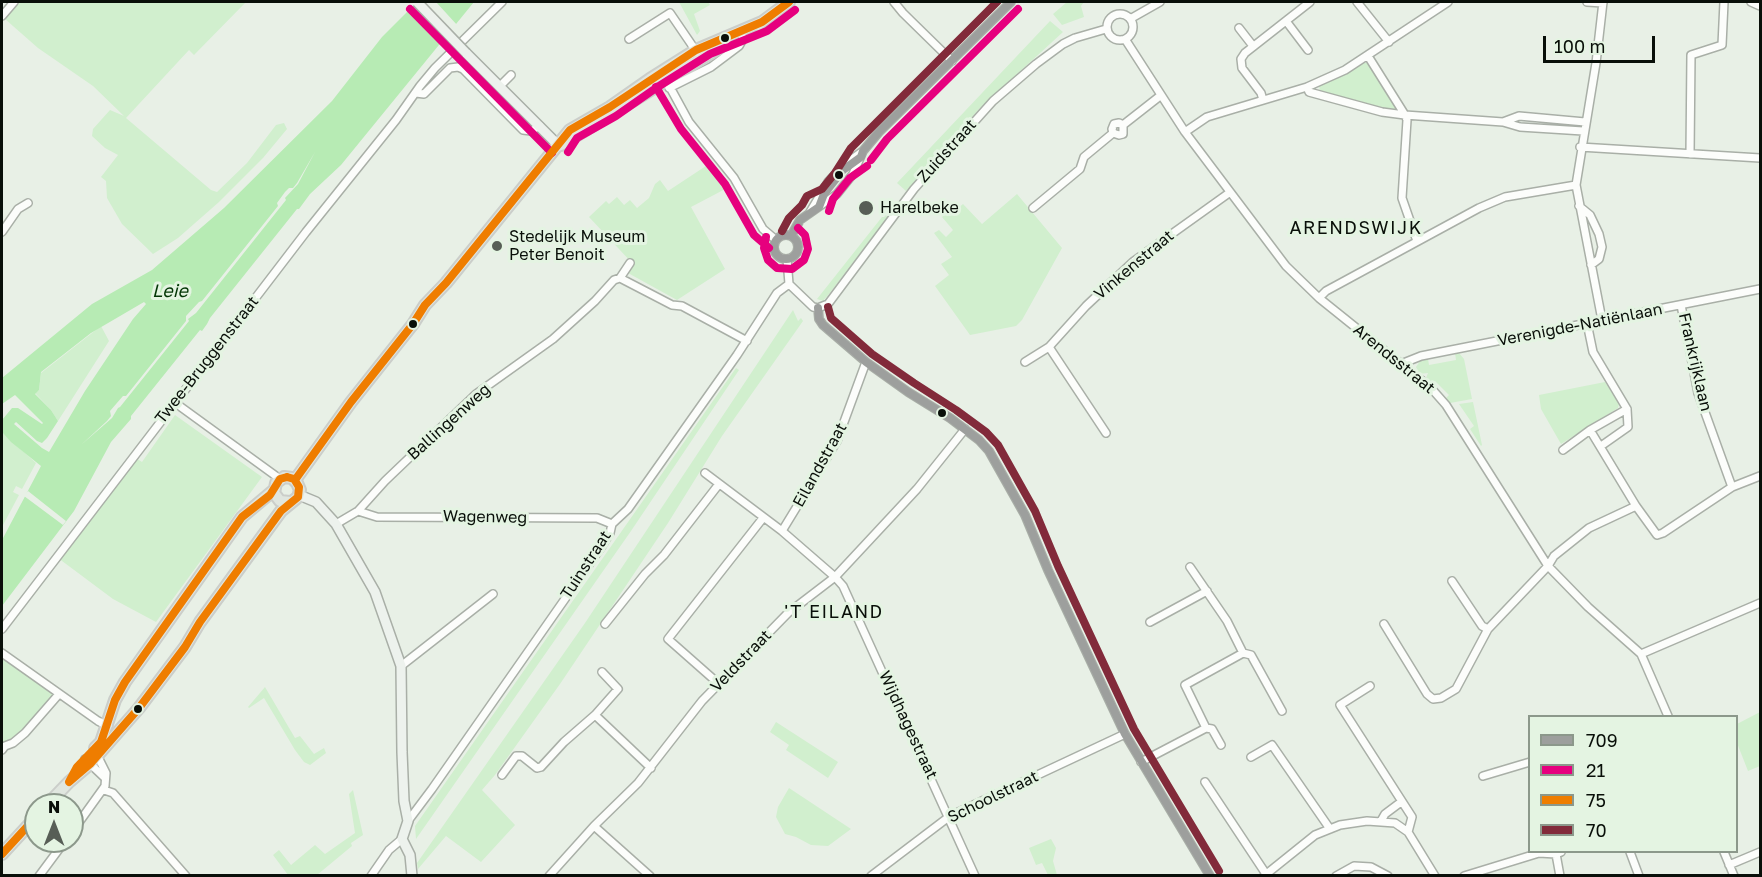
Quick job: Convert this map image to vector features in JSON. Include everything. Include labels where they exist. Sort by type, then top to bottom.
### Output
[{"type":"main road","points":[[295,480],[433,295],[450,278],[570,130],[610,107],[670,67],[742,33],[762,22],[789,2]]},
{"type":"main road","points":[[559,146],[667,85],[698,55]]},
{"type":"main road","points":[[58,793],[139,708],[281,511],[299,495],[299,487],[295,480],[287,477],[280,479],[274,490],[280,501],[290,502]]},
{"type":"main road","points":[[91,759],[101,742],[115,700],[125,682],[242,517],[274,490]]},
{"type":"main road","points":[[108,726],[118,732]]},
{"type":"main road","points":[[2,854],[24,830]]},
{"type":"street","points":[[2,16],[14,2]]},
{"type":"street","points":[[417,2],[500,86],[537,128],[559,146]]},
{"type":"street","name":"Twee-Bruggenstraat","points":[[2,629],[174,402],[435,68],[502,2]]},
{"type":"street","points":[[894,2],[952,61]]},
{"type":"street","points":[[810,212],[828,182],[845,164],[863,151],[879,132],[1011,2]]},
{"type":"street","name":"Zuidstraat","points":[[818,308],[828,304],[914,189],[993,101],[1063,44],[1106,29],[1109,19],[1116,15],[1125,15],[1130,19],[1160,2]]},
{"type":"street","points":[[1263,100],[1261,93],[1242,68],[1241,59],[1253,46],[1310,2]]},
{"type":"street","points":[[1358,2],[1389,42]]},
{"type":"street","points":[[1185,132],[1207,117],[1307,87],[1345,70],[1448,2]]},
{"type":"street","points":[[1587,2],[1603,2],[1596,63],[1580,147],[1576,185],[1602,320]]},
{"type":"street","points":[[1690,154],[1691,55],[1722,45],[1724,2]]},
{"type":"street","points":[[1751,2],[1761,6]]},
{"type":"street","points":[[629,39],[670,13],[698,55]]},
{"type":"street","points":[[1106,29],[1113,39],[1125,39],[1132,30],[1130,19]]},
{"type":"street","points":[[1286,21],[1308,50]]},
{"type":"street","points":[[1239,28],[1253,46]]},
{"type":"street","points":[[667,85],[717,63],[741,43],[742,33]]},
{"type":"street","name":"Arendsstraat","points":[[1125,39],[1185,132],[1286,267],[1319,298],[1431,388],[1446,405],[1548,566],[1588,607],[1641,654],[1667,715]]},
{"type":"street","points":[[1368,56],[1406,115],[1402,198],[1417,241]]},
{"type":"street","points":[[670,67],[665,76],[667,85],[689,122],[734,178],[763,229],[776,240]]},
{"type":"street","points":[[416,93],[424,93],[450,69],[460,68],[523,130],[531,131],[537,128]]},
{"type":"street","points":[[500,86],[511,75]]},
{"type":"street","points":[[1307,87],[1309,92],[1382,112],[1503,122],[1520,127],[1583,131]]},
{"type":"street","points":[[1033,208],[1080,169],[1084,157],[1113,133],[1122,135],[1125,130],[1124,125],[1160,96]]},
{"type":"street","points":[[1503,122],[1519,116],[1585,122]]},
{"type":"street","points":[[1580,147],[1761,158]]},
{"type":"street","points":[[791,236],[797,224],[810,212],[837,194],[853,174],[863,151]]},
{"type":"street","points":[[1319,298],[1326,291],[1479,208],[1505,197],[1576,185]]},
{"type":"street","name":"Vinkenstraat","points":[[1025,362],[1049,347],[1086,306],[1134,261],[1229,193]]},
{"type":"street","points":[[2,232],[18,209],[28,203]]},
{"type":"street","points":[[1579,206],[1590,214],[1602,247],[1599,259],[1591,265]]},
{"type":"street","points":[[782,236],[791,236],[797,242],[798,249],[795,255],[787,259],[782,258],[776,253],[774,247],[776,240],[782,236]]},
{"type":"street","points":[[787,259],[789,284],[813,307],[818,308],[819,319],[823,325],[866,363],[965,429],[989,451],[1024,515],[1125,734],[1210,876]]},
{"type":"street","name":"Ballingenweg","points":[[336,524],[358,512],[385,481],[476,394],[553,339],[595,301],[614,280],[620,278],[630,263]]},
{"type":"street","points":[[620,278],[672,305],[682,306],[715,322],[747,341]]},
{"type":"street","name":"Tuinstraat","points":[[408,821],[602,546],[610,533],[612,524],[628,509],[747,341],[777,293],[789,284]]},
{"type":"street","name":"Verenigde-Natiënlaan","points":[[1401,364],[1421,356],[1761,289]]},
{"type":"street","name":"Frankrijklaan","points":[[1682,305],[1698,393],[1732,487]]},
{"type":"street","points":[[1587,323],[1593,352],[1627,409],[1628,426],[1600,446]]},
{"type":"street","points":[[1049,347],[1106,433]]},
{"type":"street","name":"Eilandstraat","points":[[782,531],[837,441],[866,363]]},
{"type":"street","points":[[174,402],[280,479]]},
{"type":"street","points":[[1563,450],[1590,430],[1627,409]]},
{"type":"street","name":"Veldstraat","points":[[549,876],[594,826],[638,783],[702,701],[788,613],[836,577],[917,489],[965,429]]},
{"type":"street","points":[[1590,430],[1635,506],[1657,535],[1732,487],[1761,477]]},
{"type":"street","name":"Wijdhagestraat","points":[[705,473],[763,519],[782,531],[836,577],[843,586],[950,816],[975,876]]},
{"type":"street","points":[[605,624],[645,574],[664,555],[719,484]]},
{"type":"street","points":[[299,495],[316,502],[336,524],[375,592],[401,666],[404,801],[408,821],[402,838],[389,850],[371,876]]},
{"type":"street","points":[[1384,624],[1427,694],[1433,699],[1441,698],[1456,688],[1488,629],[1548,566],[1554,556],[1589,528],[1635,506]]},
{"type":"street","name":"Wagenweg","points":[[358,512],[378,517],[597,519],[612,524]]},
{"type":"street","points":[[719,684],[668,639],[763,519]]},
{"type":"street","points":[[1190,567],[1227,621],[1243,653]]},
{"type":"street","points":[[1452,581],[1482,626],[1488,629]]},
{"type":"street","points":[[1149,622],[1208,591]]},
{"type":"street","points":[[401,666],[493,594]]},
{"type":"street","points":[[1641,654],[1761,603]]},
{"type":"street","points":[[2,653],[108,726]]},
{"type":"street","points":[[1206,728],[1185,685],[1243,653],[1251,655],[1282,711]]},
{"type":"street","points":[[502,775],[516,756],[522,756],[537,768],[541,767],[595,715],[618,689],[602,672]]},
{"type":"street","points":[[1370,686],[1340,705],[1412,817],[1408,832]]},
{"type":"street","points":[[2,750],[25,733],[59,694]]},
{"type":"street","points":[[595,715],[651,768]]},
{"type":"street","points":[[1141,762],[1206,728],[1212,729],[1221,745]]},
{"type":"street","name":"Schoolstraat","points":[[871,876],[950,816],[1125,734]]},
{"type":"street","points":[[1251,757],[1272,745],[1330,829]]},
{"type":"street","points":[[84,816],[104,790],[106,780],[105,770],[91,759]]},
{"type":"street","points":[[1483,776],[1528,763]]},
{"type":"street","points":[[1206,782],[1270,874],[1304,842],[1330,829],[1354,822],[1381,821],[1395,823],[1408,832],[1435,876]]},
{"type":"street","points":[[104,790],[113,793],[186,876]]},
{"type":"street","points":[[1381,821],[1385,814],[1401,802]]},
{"type":"street","points":[[594,826],[650,876]]},
{"type":"street","points":[[402,838],[410,855],[412,876]]},
{"type":"street","points":[[1730,865],[1761,852]]},
{"type":"street","points":[[39,876],[56,853]]},
{"type":"street","points":[[1464,876],[1539,854],[1559,853],[1560,876]]},
{"type":"street","points":[[1630,853],[1639,876]]},
{"type":"street","points":[[1724,853],[1734,876]]},
{"type":"street","points":[[1336,876],[1354,866],[1371,867],[1388,876]]},
{"type":"shaded area","points":[[20,2],[246,2],[194,55],[189,50],[126,118],[211,190],[217,192],[247,163],[276,125],[284,123],[287,129],[263,158],[219,202],[178,238],[153,254],[122,224],[107,198],[106,181],[101,177],[118,155],[105,148],[92,136],[93,129],[110,110],[124,116],[93,86],[38,48],[5,19]]},
{"type":"shaded area","points":[[679,2],[708,2],[710,5],[694,14],[700,31],[697,35]]},
{"type":"shaded area","points":[[1067,2],[1084,2],[1081,6],[1084,17],[1062,25],[1053,14]]},
{"type":"shaded area","points":[[1050,21],[1063,32],[979,109],[906,191],[897,183]]},
{"type":"shaded area","points":[[1367,63],[1398,108],[1396,111],[1382,110],[1320,92],[1319,85]]},
{"type":"shaded area","points":[[712,162],[731,186],[691,207],[725,269],[677,300],[628,273],[633,264],[589,217],[606,201],[609,204],[617,197],[624,205],[630,200],[637,208],[649,198],[655,184],[660,180],[668,191]]},
{"type":"shaded area","points":[[1017,194],[1062,248],[1022,320],[1016,326],[970,335],[935,286],[949,275],[941,264],[952,257],[934,233],[939,230],[946,237],[953,230],[942,217],[954,205],[957,209],[963,204],[982,224]]},
{"type":"shaded area","points":[[886,215],[888,217],[829,294],[823,301],[817,299],[882,217]]},
{"type":"shaded area","points":[[793,310],[798,321],[801,318],[803,321],[722,436],[668,523],[560,684],[482,790],[515,825],[481,862],[446,836],[418,869],[417,863],[585,623]]},
{"type":"shaded area","points":[[101,326],[109,341],[58,421],[35,393],[39,390],[41,373]]},
{"type":"shaded area","points":[[1455,353],[1459,353],[1464,359],[1472,399],[1450,403],[1446,398],[1449,395],[1435,381],[1432,384],[1426,378],[1428,373],[1419,374],[1416,367],[1420,361],[1428,359],[1429,365],[1456,360]]},
{"type":"shaded area","points":[[736,368],[739,370],[631,531],[416,839],[415,826]]},
{"type":"shaded area","points":[[1605,382],[1619,404],[1618,408],[1561,444],[1541,409],[1539,395]]},
{"type":"shaded area","points":[[1473,402],[1481,446],[1470,429],[1474,426],[1459,404]]},
{"type":"shaded area","points":[[175,415],[262,477],[156,622],[113,599],[58,558],[136,458],[142,462]]},
{"type":"shaded area","points":[[2,432],[36,463],[22,489],[16,486],[13,492],[19,495],[2,527]]},
{"type":"shaded area","points":[[2,657],[53,693],[52,697],[21,731],[2,747]]},
{"type":"shaded area","points":[[265,687],[295,738],[300,736],[314,754],[324,748],[326,753],[310,765],[304,762],[295,750],[264,698],[248,707]]},
{"type":"shaded area","points":[[1760,712],[1760,766],[1748,771],[1738,746],[1738,723]]},
{"type":"shaded area","points":[[776,722],[838,762],[828,778],[786,750],[789,745],[770,732]]},
{"type":"shaded area","points":[[789,788],[851,829],[828,846],[811,845],[785,834],[776,817],[778,807]]},
{"type":"shaded area","points":[[353,790],[363,835],[351,843],[352,846],[317,875],[288,875],[273,855],[279,850],[291,865],[315,845],[325,854],[355,833],[349,794]]},
{"type":"shaded area","points":[[1051,839],[1056,848],[1053,861],[1057,875],[1048,875],[1042,863],[1036,865],[1029,848]]},
{"type":"water","name":"Leie","points":[[417,2],[474,2],[341,165],[297,209],[202,331],[200,330],[131,416],[131,419],[111,442],[74,511],[2,606],[2,540],[41,466],[2,432],[2,420],[12,408],[18,408],[43,423],[15,395],[2,404],[2,378],[92,304],[152,270],[224,208],[332,101],[382,37]],"holes":[[[315,152],[298,184],[196,313],[188,319],[189,321],[112,418],[81,445],[111,416],[110,411],[123,396],[126,396],[186,321],[186,316],[202,301],[278,206],[277,203],[285,192],[297,183]],[[144,302],[146,304],[133,319],[85,391],[49,452],[14,424],[16,422],[42,443],[58,421],[51,410],[35,394],[39,390],[41,372],[91,333]]]},
{"type":"pier","points":[[413,2],[436,2],[458,26],[442,46],[406,8]]},
{"type":"pier","points":[[28,491],[66,521],[63,525],[24,496]]},
{"type":"transit line","name":"75","points":[[295,480],[425,305],[446,283],[570,130],[610,107],[696,50],[762,22],[789,2]]},
{"type":"transit line","name":"70","points":[[782,231],[789,218],[802,205],[807,196],[822,189],[851,148],[997,2]]},
{"type":"transit line","name":"709","points":[[791,236],[800,220],[819,207],[824,194],[843,170],[861,157],[863,151],[879,132],[1011,2]]},
{"type":"transit line","name":"21","points":[[410,9],[552,153]]},
{"type":"transit line","name":"21","points":[[871,160],[887,139],[1018,9]]},
{"type":"transit line","name":"21","points":[[568,152],[577,138],[616,116],[710,54],[767,31],[795,10]]},
{"type":"transit line","name":"21","points":[[656,87],[681,129],[725,184],[754,235],[769,248]]},
{"type":"transit line","name":"21","points":[[829,211],[833,199],[850,178],[867,166]]},
{"type":"transit line","name":"21","points":[[766,237],[764,248],[768,260],[777,268],[792,269],[804,260],[808,249],[805,235],[798,228]]},
{"type":"transit line","name":"709","points":[[786,235],[791,236],[797,242],[798,247],[797,252],[791,258],[786,259],[781,258],[775,252],[774,247],[775,242],[781,236],[786,235]]},
{"type":"transit line","name":"70","points":[[828,307],[831,318],[872,354],[956,410],[986,432],[998,445],[1035,511],[1058,566],[1134,729],[1219,871]]},
{"type":"transit line","name":"709","points":[[818,308],[819,319],[823,325],[866,362],[950,418],[979,440],[989,451],[1025,515],[1048,570],[1125,734],[1210,876]]},
{"type":"transit line","name":"75","points":[[287,477],[294,479],[299,487],[298,497],[281,511],[139,708],[90,764],[69,782],[77,767],[101,742],[115,700],[125,682],[242,517],[270,495],[280,479],[287,477]]},
{"type":"transit line","name":"75","points":[[2,854],[24,830]]},
{"type":"place","name":"Harelbeke","points":[[866,208]]},
{"type":"place","name":"Stedelijk Museum Peter Benoit","points":[[497,246]]},
{"type":"district","name":"ARENDSWIJK","points":[[1356,228]]},
{"type":"district","name":"'T EILAND","points":[[834,612]]}]
